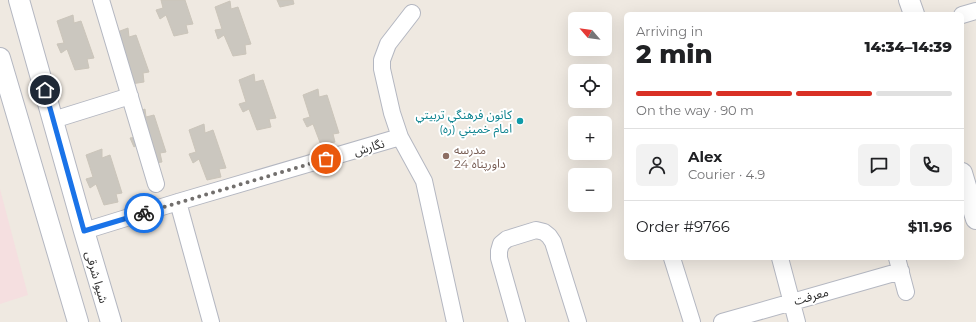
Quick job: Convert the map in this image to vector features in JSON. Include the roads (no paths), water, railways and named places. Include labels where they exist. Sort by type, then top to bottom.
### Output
[{"type":"street","name":"شیوا شرقی","points":[[19,0],[111,322]]},
{"type":"street","points":[[101,0],[156,184]]},
{"type":"street","points":[[910,0],[913,12]]},
{"type":"street","points":[[964,14],[976,11]]},
{"type":"street","points":[[412,13],[388,44],[382,60],[382,69],[392,113],[400,137],[424,181],[455,322]]},
{"type":"street","points":[[0,58],[78,322]]},
{"type":"street","points":[[53,120],[130,96]]},
{"type":"street","name":"نگارش","points":[[84,231],[400,137]]},
{"type":"street","points":[[964,180],[976,219]]},
{"type":"street","points":[[178,202],[211,322]]},
{"type":"street","points":[[517,322],[499,258],[499,251],[501,244],[507,239],[536,230],[544,232],[550,236],[553,242],[578,322]]},
{"type":"street","points":[[673,260],[692,322]]},
{"type":"street","points":[[780,260],[797,322]]},
{"type":"street","points":[[899,264],[906,292]]},
{"type":"street","name":"معرفت","points":[[722,322],[791,302],[899,264]]},
{"type":"place","name":"كانون فرهنگي تربيتي امام خميني (ره)","points":[[520,121]]},
{"type":"place","name":"مدرسه داورپناه 24","points":[[446,156]]}]
